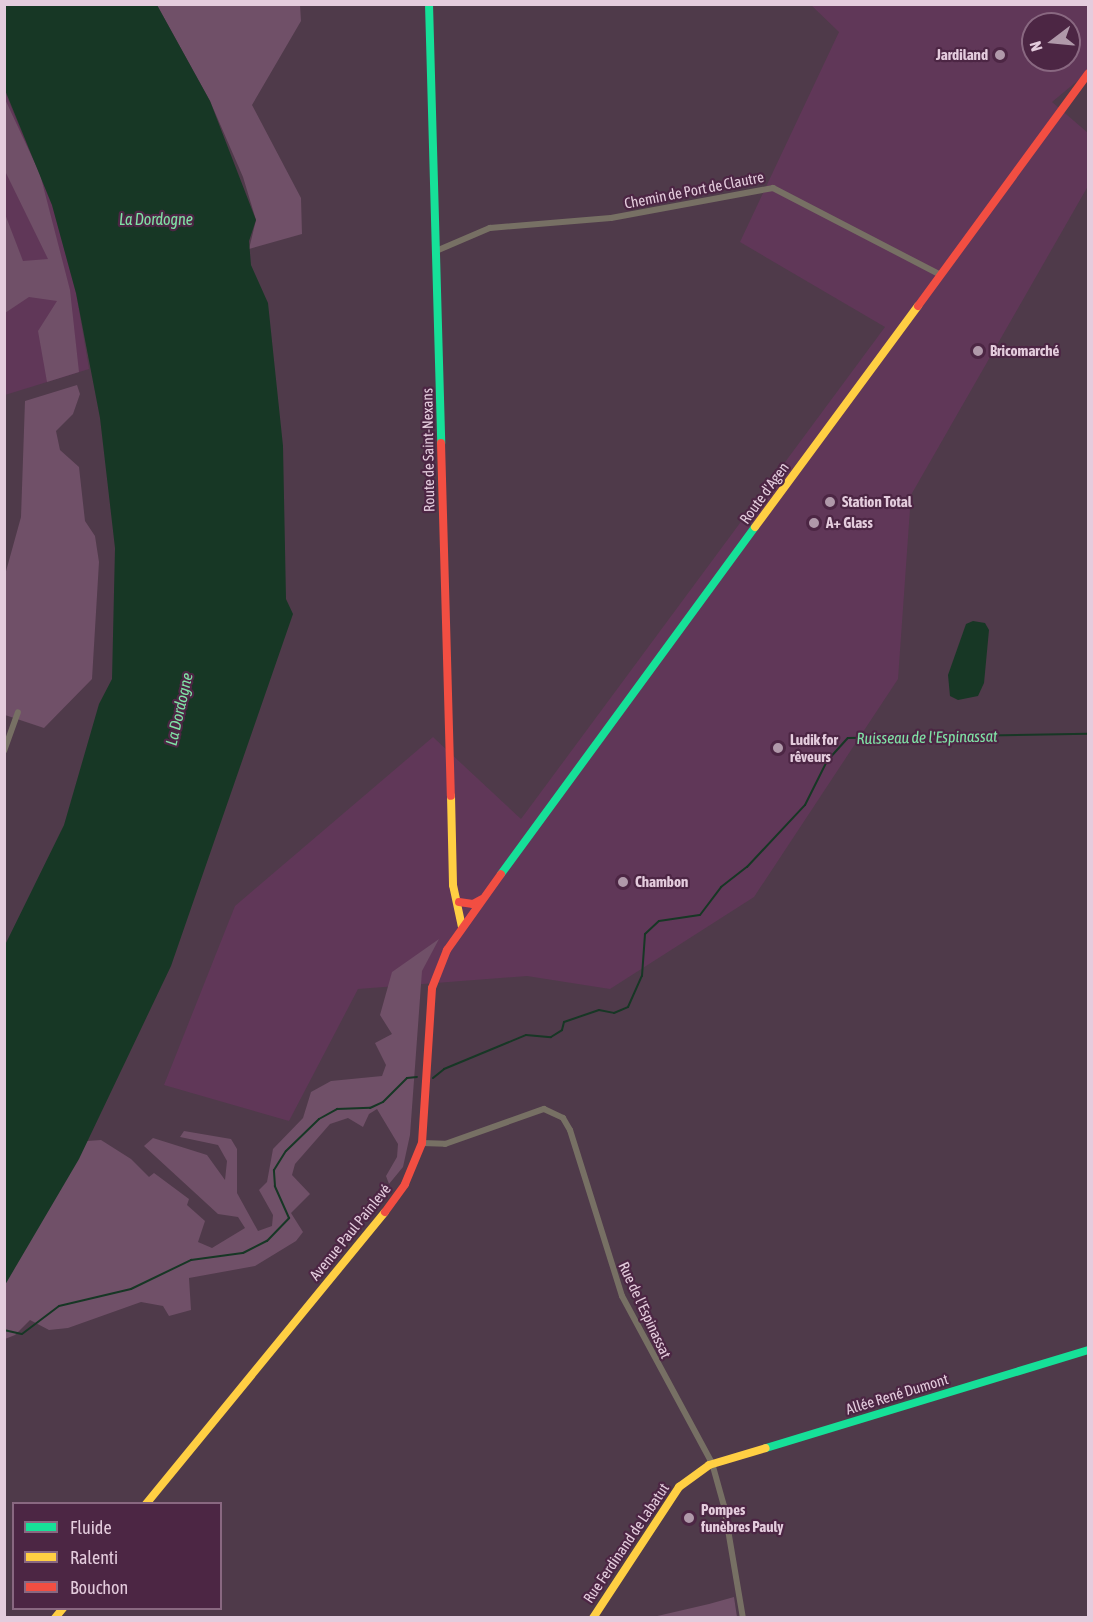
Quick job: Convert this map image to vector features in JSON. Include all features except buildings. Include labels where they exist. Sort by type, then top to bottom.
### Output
[{"type":"main road","name":"Route de Saint-Nexans","points":[[429,4],[457,898],[464,924]]},
{"type":"main road","name":"Route d'Agen","points":[[464,924],[1089,74]]},
{"type":"main road","points":[[457,898],[472,904],[483,899]]},
{"type":"main road","name":"Avenue Paul Painlevé","points":[[147,1502],[379,1221],[405,1184],[422,1143],[432,988],[447,951],[464,924]]},
{"type":"main road","name":"Allée René Dumont","points":[[712,1463],[1089,1350]]},
{"type":"main road","name":"Rue Ferdinand de Labatut","points":[[593,1617],[679,1487],[712,1463]]},
{"type":"street","name":"Chemin de Port de Clautre","points":[[436,251],[490,228],[611,218],[773,188],[941,275]]},
{"type":"street","points":[[4,751],[18,712]]},
{"type":"street","name":"Rue de l'Espinassat","points":[[422,1143],[445,1144],[544,1109],[563,1118],[570,1130],[622,1296],[712,1463],[724,1506],[743,1617]]},
{"type":"shaded area","points":[[157,5],[300,5],[301,21],[252,105],[301,198],[302,234],[249,249],[256,220],[243,177],[210,101]]},
{"type":"shaded area","points":[[811,5],[1088,5],[1088,72],[1052,102],[1088,133],[1088,186],[911,495],[898,679],[754,897],[610,989],[527,976],[358,989],[289,1121],[164,1085],[235,906],[433,737],[521,819],[885,327],[740,242],[839,32]]},
{"type":"shaded area","points":[[4,90],[52,205],[76,293],[89,369],[5,395]]},
{"type":"shaded area","points":[[4,97],[40,174],[70,290],[79,372],[47,382],[38,331],[57,301],[29,297],[5,313],[5,214],[23,261],[48,259],[5,171]]},
{"type":"shaded area","points":[[77,385],[80,394],[73,414],[56,431],[60,450],[79,467],[85,521],[95,536],[99,562],[92,679],[44,728],[5,715],[5,575],[21,517],[25,401]]},
{"type":"shaded area","points":[[439,939],[422,971],[410,1135],[403,1167],[389,1184],[386,1176],[397,1157],[398,1144],[377,1109],[369,1114],[363,1127],[348,1118],[330,1124],[295,1164],[292,1175],[310,1194],[291,1213],[303,1232],[296,1241],[255,1266],[189,1278],[191,1310],[169,1316],[163,1306],[141,1302],[68,1328],[49,1330],[30,1320],[15,1335],[5,1339],[5,1273],[87,1141],[101,1140],[131,1159],[149,1177],[154,1173],[189,1199],[187,1205],[205,1221],[198,1242],[212,1248],[245,1228],[238,1217],[218,1214],[144,1146],[153,1138],[207,1155],[225,1180],[227,1161],[218,1145],[180,1137],[184,1131],[231,1139],[237,1149],[237,1193],[258,1231],[272,1226],[273,1215],[259,1190],[267,1182],[273,1149],[303,1118],[311,1092],[331,1081],[382,1076],[386,1065],[375,1043],[392,1034],[380,1015],[392,972]]},
{"type":"shaded area","points":[[734,1597],[737,1617],[653,1617],[709,1604]]},
{"type":"water","name":"La Dordogne","points":[[5,4],[157,5],[210,101],[256,220],[249,241],[251,265],[268,303],[283,446],[286,599],[293,614],[171,966],[79,1159],[5,1285],[5,945],[64,825],[99,704],[112,679],[115,548],[100,418],[76,293],[52,205],[5,90]]},
{"type":"water","points":[[973,621],[985,623],[989,630],[984,683],[978,696],[958,700],[950,696],[948,675],[966,624]]},
{"type":"waterway","name":"Ruisseau de l'Espinassat","points":[[433,1078],[444,1069],[526,1035],[551,1037],[562,1030],[564,1022],[599,1010],[614,1013],[628,1007],[642,976],[645,934],[659,921],[700,915],[721,887],[747,867],[805,805],[827,761],[848,738],[1088,734]]},
{"type":"waterway","name":"Ruisseau de l'Espinassat","points":[[4,1330],[22,1334],[59,1306],[131,1289],[191,1260],[243,1253],[267,1241],[289,1218],[275,1186],[274,1170],[286,1151],[319,1119],[337,1109],[370,1108],[383,1102],[407,1078],[417,1077]]},
{"type":"traffic: fast","points":[[429,4],[441,443]]},
{"type":"traffic: fast","points":[[501,874],[755,527]]},
{"type":"traffic: fast","points":[[766,1448],[1088,1350]]},
{"type":"traffic: slow","points":[[755,527],[918,306]]},
{"type":"traffic: slow","points":[[451,796],[453,885],[462,927]]},
{"type":"traffic: slow","points":[[148,1502],[385,1212]]},
{"type":"traffic: slow","points":[[593,1618],[679,1487],[709,1465],[766,1448]]},
{"type":"traffic: slow","points":[[55,1618],[61,1610]]},
{"type":"traffic: jam","points":[[918,306],[1088,74]]},
{"type":"traffic: jam","points":[[441,443],[451,796]]},
{"type":"traffic: jam","points":[[385,1212],[405,1184],[422,1143],[432,988],[447,950],[501,874]]},
{"type":"traffic: jam","points":[[459,902],[473,904],[482,899]]},
{"type":"place","name":"Jardiland","points":[[1000,55]]},
{"type":"place","name":"Bricomarché","points":[[978,351]]},
{"type":"place","name":"Station Total","points":[[830,502]]},
{"type":"place","name":"A+ Glass","points":[[814,523]]},
{"type":"place","name":"Ludik for rêveurs","points":[[778,748]]},
{"type":"place","name":"Chambon","points":[[623,882]]},
{"type":"place","name":"Pompes funèbres Pauly","points":[[689,1518]]}]
